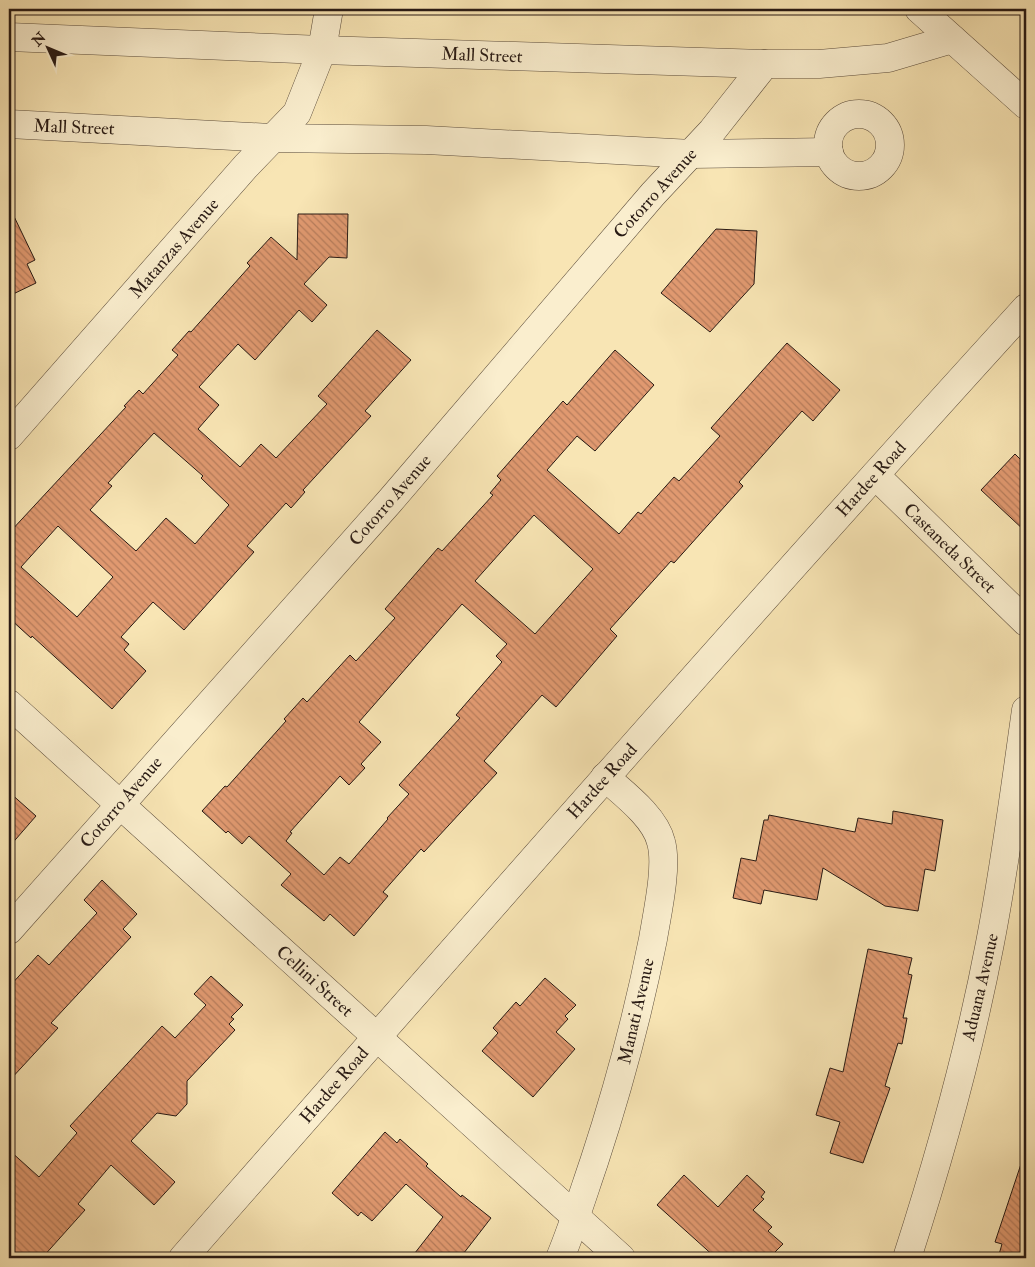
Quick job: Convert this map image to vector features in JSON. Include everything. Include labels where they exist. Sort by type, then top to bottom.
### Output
[{"type":"street","name":"Matanzas Avenue","points":[[9,436],[271,138],[297,113],[322,50],[329,9]]},
{"type":"street","points":[[919,9],[1026,104]]},
{"type":"street","name":"Mall Street","points":[[9,37],[322,50],[766,64],[820,64],[888,58],[952,39]]},
{"type":"street","name":"Cotorro Avenue","points":[[9,930],[390,500],[648,200],[712,131],[766,64]]},
{"type":"street","name":"Mall Street","points":[[9,124],[271,138],[426,140],[692,154],[829,152]]},
{"type":"street","name":"Hardee Road","points":[[183,1258],[605,777],[1026,308]]},
{"type":"street","name":"Castaneda Street","points":[[875,475],[1026,622]]},
{"type":"street","name":"Cellini Street","points":[[9,704],[424,1082],[621,1258]]},
{"type":"street","name":"Aduana Avenue","points":[[907,1258],[938,1156],[973,1020],[990,944],[1005,863],[1026,710]]},
{"type":"street","name":"Manati Avenue","points":[[560,1258],[576,1218],[627,1058],[657,918],[662,876],[663,852],[656,830],[631,800],[605,777]]},
{"type":"building","points":[[9,206],[35,260],[27,264],[36,283],[9,296]]},
{"type":"building","points":[[298,214],[348,214],[347,258],[329,257],[304,284],[327,305],[312,322],[299,310],[255,360],[238,344],[199,387],[219,405],[198,429],[240,467],[261,444],[276,458],[327,404],[318,396],[377,330],[411,360],[365,411],[371,416],[303,490],[305,492],[291,508],[286,503],[247,546],[254,552],[184,630],[153,602],[121,637],[129,644],[124,650],[146,671],[112,709],[32,636],[31,638],[9,618],[9,533],[126,407],[124,406],[139,390],[143,394],[178,355],[172,350],[189,331],[191,332],[250,266],[247,263],[271,237],[297,260]],"holes":[[[154,433],[203,476],[201,478],[229,505],[195,544],[166,518],[136,551],[90,510],[112,486],[108,483]],[[58,526],[113,577],[77,617],[21,567]]]},
{"type":"building","points":[[716,229],[757,231],[754,284],[710,332],[661,293]]},
{"type":"building","points":[[787,343],[840,390],[813,421],[802,411],[739,482],[743,486],[674,563],[671,561],[610,629],[617,636],[556,707],[542,695],[484,761],[497,773],[424,852],[421,849],[383,892],[388,896],[354,936],[330,914],[324,921],[281,885],[291,874],[249,836],[242,844],[228,831],[226,833],[202,811],[225,786],[227,787],[286,721],[284,719],[303,698],[307,702],[350,655],[356,661],[395,618],[385,609],[438,548],[442,551],[493,495],[490,493],[501,480],[497,476],[563,401],[567,405],[615,350],[654,385],[595,451],[577,436],[547,470],[619,534],[638,512],[641,514],[674,477],[679,481],[720,436],[711,428]],"holes":[[[534,515],[593,569],[535,634],[475,581]],[[462,604],[507,644],[496,656],[502,662],[456,715],[460,718],[399,785],[409,794],[349,864],[340,857],[324,875],[286,841],[292,833],[290,832],[340,776],[349,785],[365,768],[361,764],[381,742],[359,722]]]},
{"type":"building","points":[[1015,454],[1026,465],[1026,532],[981,490]]},
{"type":"building","points":[[9,792],[36,816],[9,847]]},
{"type":"building","points":[[893,811],[943,820],[935,871],[925,869],[918,911],[885,906],[823,868],[817,900],[764,890],[761,904],[733,898],[741,858],[756,861],[764,820],[768,820],[769,815],[855,832],[858,818],[892,824]]},
{"type":"building","points":[[102,880],[137,914],[123,929],[131,937],[51,1023],[58,1028],[9,1081],[9,987],[38,955],[49,965],[97,913],[84,900]]},
{"type":"building","points":[[868,949],[912,958],[908,974],[912,975],[903,1018],[907,1018],[902,1044],[898,1043],[885,1086],[890,1088],[863,1163],[830,1153],[840,1122],[816,1115],[830,1068],[843,1072]]},
{"type":"building","points":[[211,976],[243,1005],[231,1017],[234,1019],[229,1024],[235,1030],[187,1081],[187,1104],[176,1116],[157,1113],[131,1141],[175,1182],[154,1205],[111,1165],[78,1204],[85,1210],[42,1258],[21,1258],[9,1248],[9,1150],[39,1177],[77,1133],[70,1126],[162,1026],[175,1038],[206,1005],[194,994]]},
{"type":"building","points":[[545,978],[576,1005],[565,1016],[568,1019],[556,1032],[575,1049],[533,1097],[482,1051],[498,1033],[493,1028],[516,1002],[520,1006]]},
{"type":"building","points":[[385,1132],[397,1143],[400,1139],[428,1164],[426,1166],[461,1197],[462,1195],[491,1218],[460,1258],[411,1258],[443,1217],[406,1184],[372,1221],[361,1212],[358,1216],[332,1193]]},
{"type":"building","points":[[1022,1161],[1026,1162],[1026,1258],[998,1258],[1002,1244],[995,1242]]},
{"type":"building","points":[[684,1175],[718,1207],[747,1175],[765,1192],[761,1197],[764,1199],[753,1210],[772,1227],[768,1231],[783,1244],[769,1258],[716,1258],[657,1205]]}]
